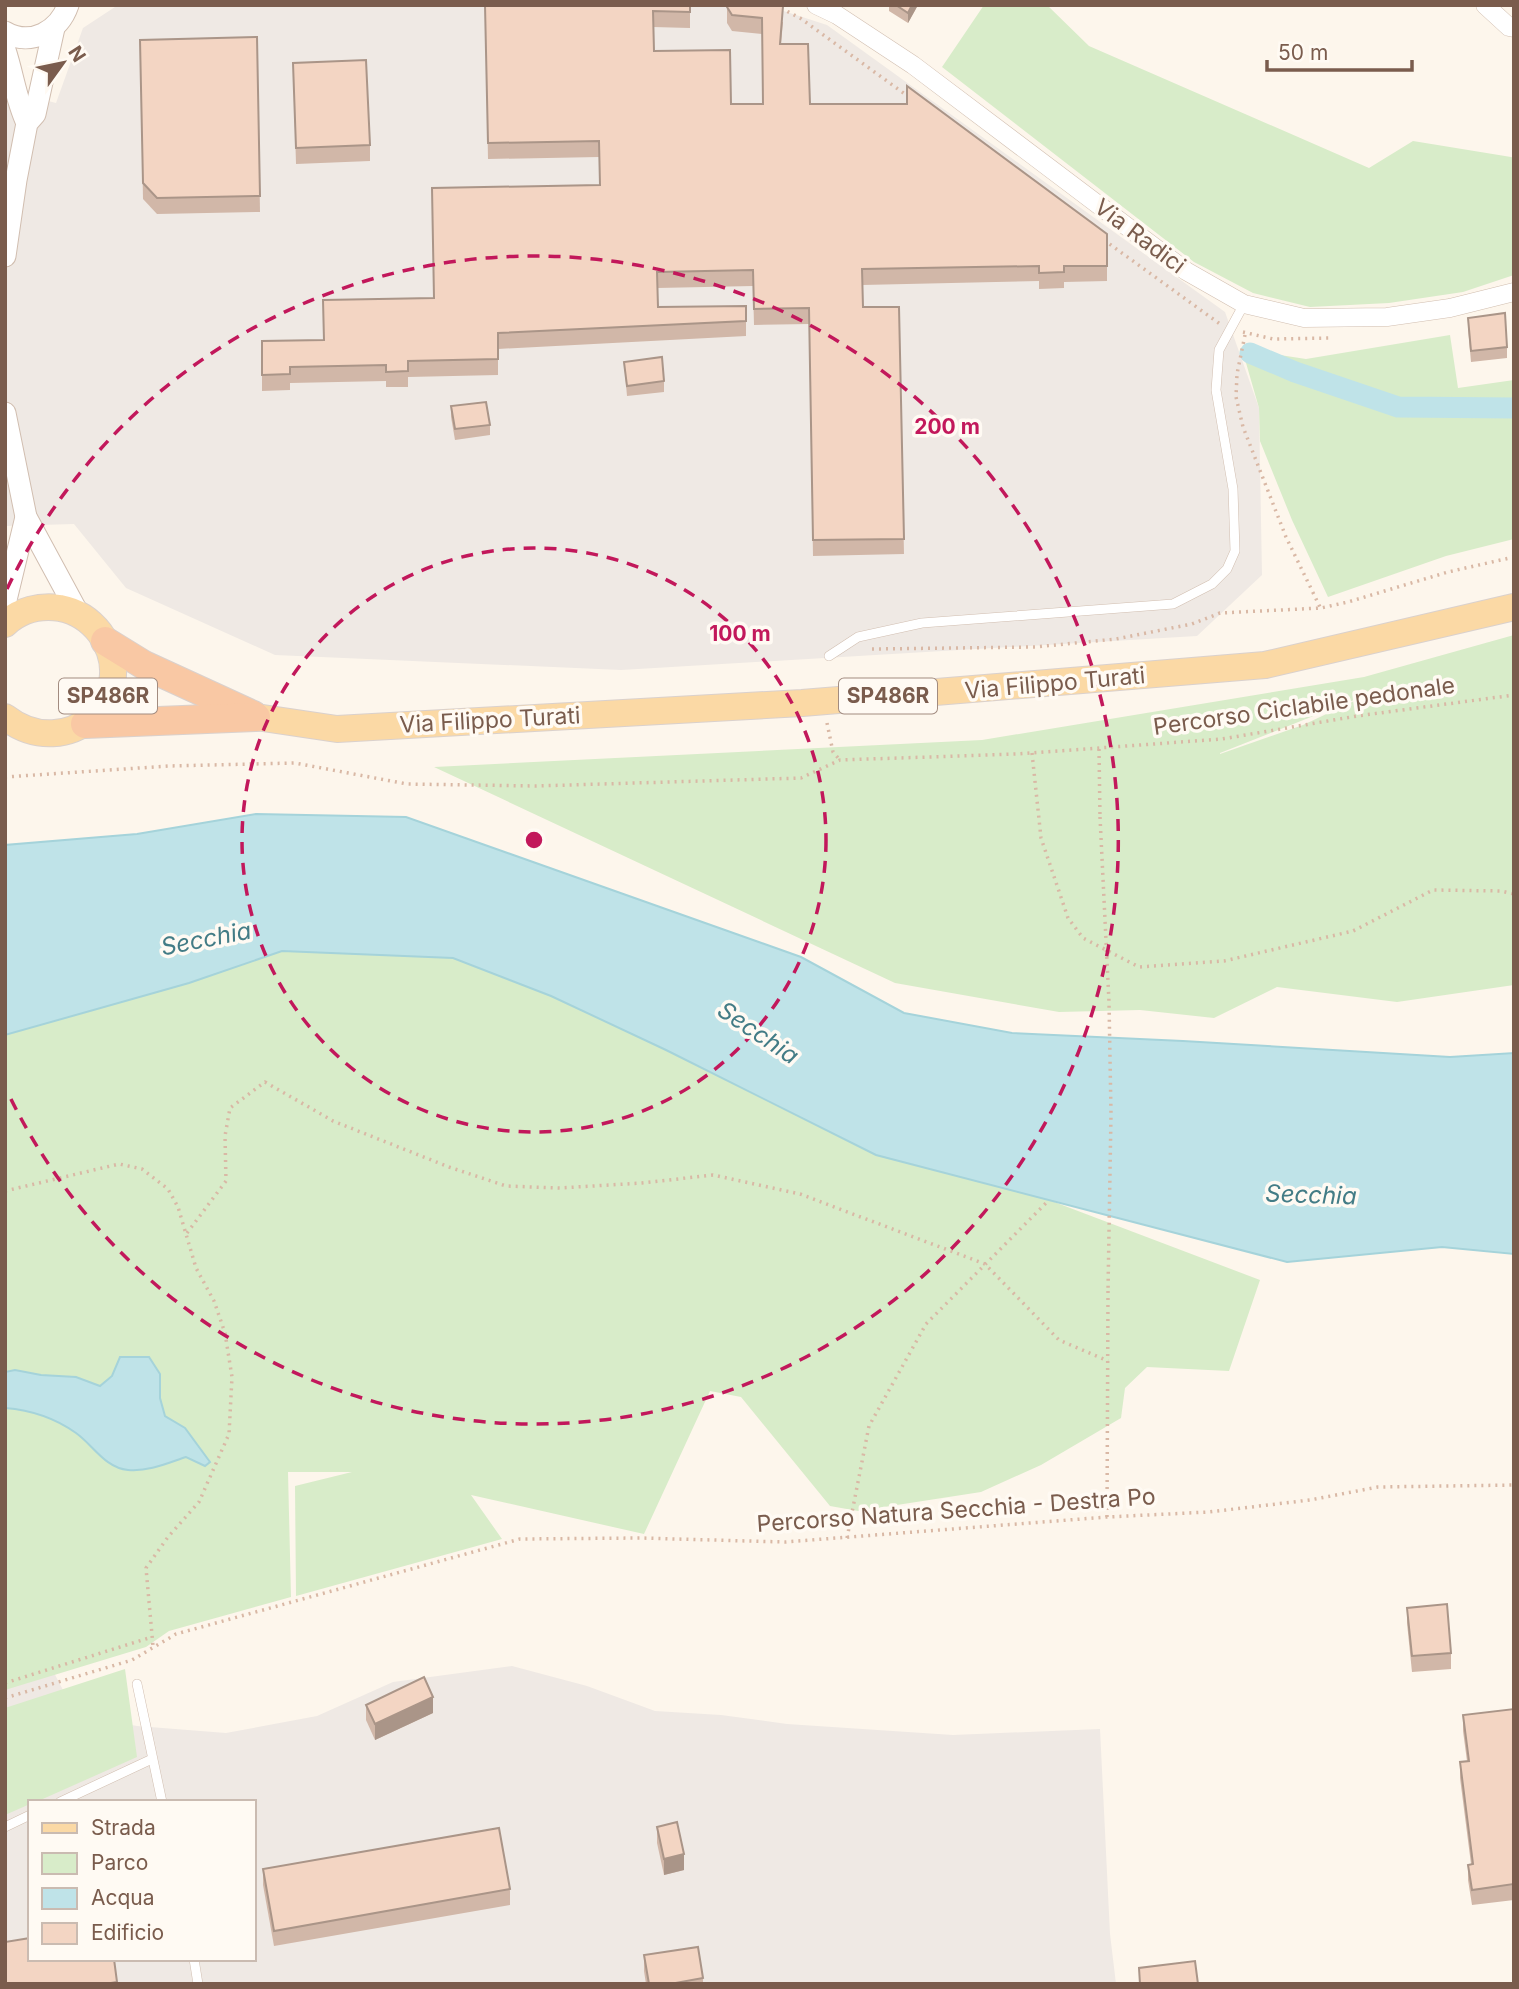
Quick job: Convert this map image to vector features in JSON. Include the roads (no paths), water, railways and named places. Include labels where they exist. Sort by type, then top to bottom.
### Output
[{"type":"highway","name":"SP486R","points":[[106,641],[144,665],[256,717]]},
{"type":"highway","name":"SP486R","points":[[85,724],[256,717]]},
{"type":"main road","name":"Via Filippo Turati","points":[[256,717],[337,729],[802,703],[1265,665],[1514,607]]},
{"type":"main road","points":[[5,624],[22,612],[37,608],[66,609],[79,615]]},
{"type":"main road","name":"SP486R","points":[[10,723],[41,735],[64,733],[85,724],[98,712],[108,696],[112,668],[106,641],[94,626],[79,615]]},
{"type":"street","name":"Via Radici","points":[[816,5],[837,15],[913,65],[1186,271],[1244,304],[1304,318],[1387,317],[1450,308],[1514,292]]},
{"type":"street","points":[[1485,5],[1509,27],[1514,28]]},
{"type":"street","points":[[5,32],[21,38],[33,37],[64,13]]},
{"type":"street","points":[[5,256],[27,123],[35,114],[64,13]]},
{"type":"street","points":[[5,50],[20,108],[27,123]]},
{"type":"street","points":[[5,412],[26,517],[79,615]]},
{"type":"street","points":[[5,604],[26,517]]},
{"type":"lane","points":[[829,656],[858,637],[922,623],[1173,604],[1212,584],[1227,569],[1235,551],[1233,489],[1216,390],[1219,350],[1228,329],[1244,304]]},
{"type":"lane","points":[[137,1684],[161,1800]]},
{"type":"lane","points":[[64,1800],[152,1759]]},
{"type":"lane","points":[[5,1827],[28,1816]]},
{"type":"lane","points":[[194,1961],[198,1984]]},
{"type":"water","name":"Secchia","points":[[256,814],[406,817],[801,957],[904,1013],[1012,1033],[1450,1057],[1514,1053],[1514,1254],[1442,1247],[1287,1262],[876,1155],[551,996],[453,958],[282,951],[189,983],[5,1035],[5,845],[137,834]]},
{"type":"water","points":[[120,1357],[149,1357],[160,1374],[160,1398],[165,1416],[185,1428],[210,1462],[205,1466],[186,1457],[143,1470],[120,1468],[106,1461],[76,1433],[60,1423],[33,1413],[5,1408],[5,1372],[15,1370],[76,1377],[100,1386],[112,1376]]},
{"type":"waterway","points":[[1250,353],[1295,372],[1398,407],[1514,408]]}]
